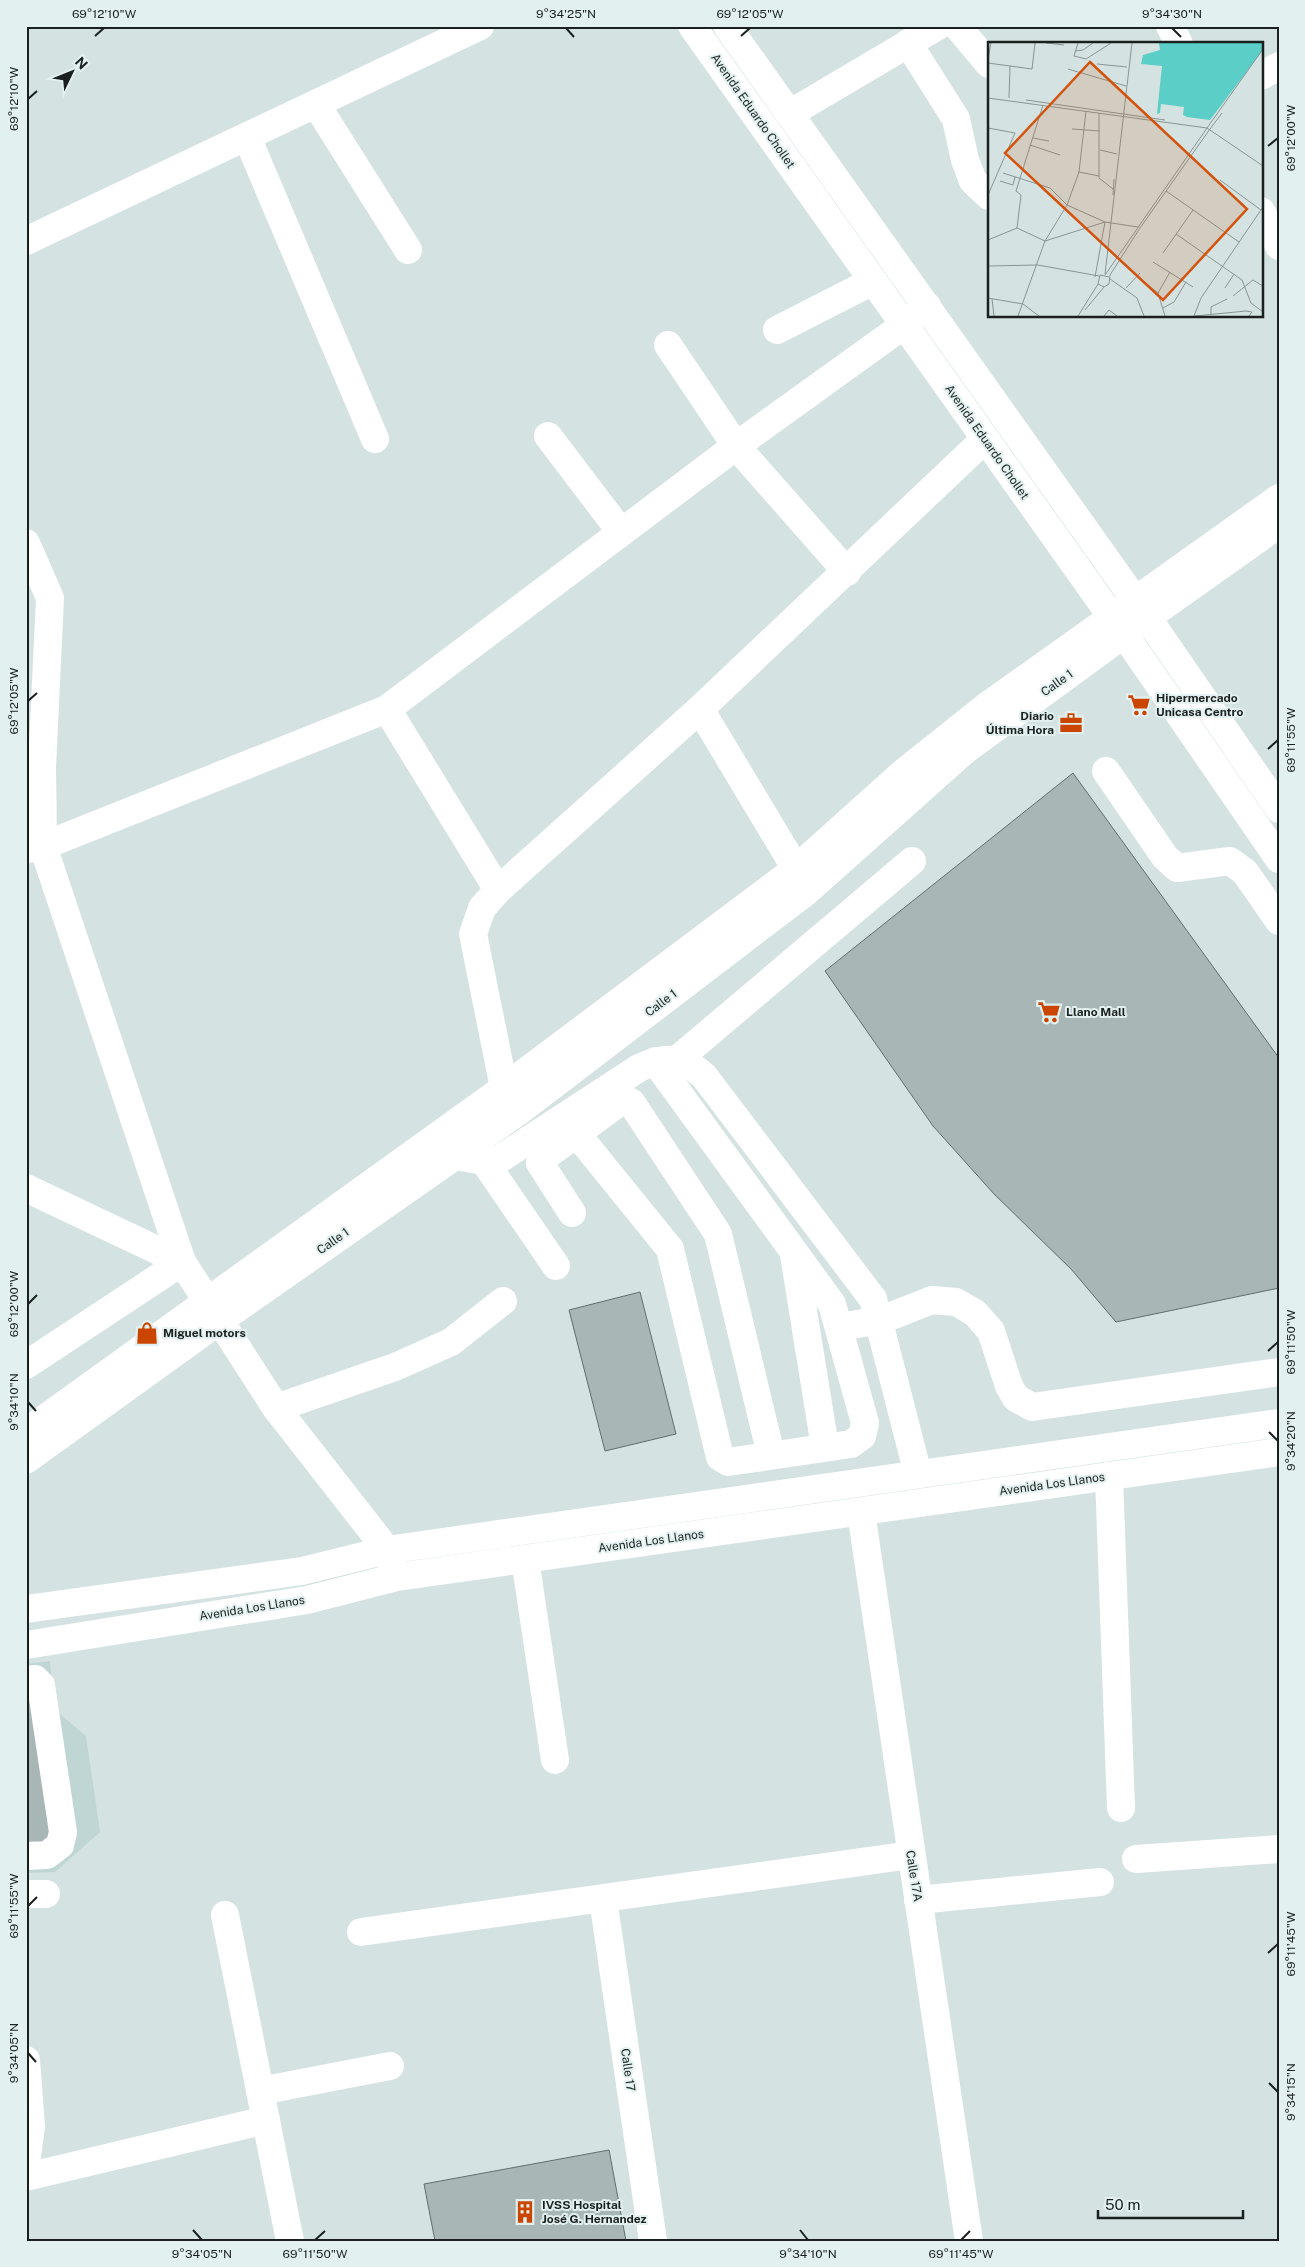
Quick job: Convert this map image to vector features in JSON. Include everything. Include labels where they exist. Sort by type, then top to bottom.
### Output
[{"type":"street","points":[[26,241],[480,26]]},
{"type":"street","name":"Avenida Eduardo Chollet","points":[[692,26],[1117,625],[1279,859]]},
{"type":"street","points":[[727,26],[927,306],[1279,808]]},
{"type":"street","points":[[789,114],[938,26]]},
{"type":"street","points":[[957,26],[988,63]]},
{"type":"street","points":[[1170,26],[1178,42]]},
{"type":"street","points":[[908,43],[956,119],[965,160],[973,181],[988,195]]},
{"type":"street","points":[[1262,75],[1279,66]]},
{"type":"street","points":[[316,104],[408,250]]},
{"type":"street","points":[[247,137],[375,439]]},
{"type":"street","points":[[777,330],[873,281]]},
{"type":"street","points":[[35,847],[387,710],[621,532],[736,446],[904,325],[927,306]]},
{"type":"street","points":[[668,345],[736,446],[847,572]]},
{"type":"street","points":[[548,436],[621,532]]},
{"type":"street","points":[[504,1088],[473,934],[482,908],[498,890],[700,709],[847,572],[985,439]]},
{"type":"street","name":"Calle 1","points":[[26,1432],[455,1156],[520,1111],[807,892],[964,751],[1117,625],[1279,498]]},
{"type":"street","name":"Calle 1","points":[[1140,608],[1278,527]]},
{"type":"street","points":[[26,543],[50,598],[42,766],[35,847],[182,1262],[276,1408],[387,1550],[397,1577]]},
{"type":"street","name":"Calle 1","points":[[26,1460],[214,1311],[504,1088],[796,869],[903,773],[987,706],[1117,625]]},
{"type":"street","points":[[700,709],[796,869]]},
{"type":"street","points":[[387,710],[498,890]]},
{"type":"street","points":[[1246,760],[1279,770]]},
{"type":"street","points":[[1106,771],[1165,857],[1177,868],[1230,861],[1245,872],[1279,921]]},
{"type":"street","points":[[455,1156],[484,1161],[498,1160],[639,1068],[667,1060],[912,861]]},
{"type":"street","points":[[576,1133],[670,1249],[716,1448],[720,1457],[728,1462],[771,1456],[852,1444],[862,1436],[865,1423],[832,1304],[667,1060]]},
{"type":"street","points":[[667,1060],[692,1066],[704,1076],[874,1299],[918,1474]]},
{"type":"street","points":[[572,1213],[540,1164],[543,1158],[617,1102],[624,1099],[631,1102],[718,1234],[771,1456]]},
{"type":"street","points":[[484,1161],[556,1266]]},
{"type":"street","points":[[26,1188],[182,1262]]},
{"type":"street","points":[[792,1246],[825,1447]]},
{"type":"street","points":[[26,1365],[182,1262]]},
{"type":"street","points":[[840,1328],[880,1320],[932,1300],[956,1302],[966,1307],[991,1331],[1012,1392],[1016,1398],[1032,1407],[1279,1372]]},
{"type":"street","points":[[276,1408],[395,1366],[451,1342],[503,1301]]},
{"type":"street","points":[[26,1609],[302,1571],[387,1550],[1279,1424]]},
{"type":"street","name":"Avenida Los Llanos","points":[[26,1645],[307,1600],[397,1577],[1279,1452]]},
{"type":"street","points":[[1109,1476],[1121,1808]]},
{"type":"street","name":"Calle 17A","points":[[861,1512],[969,2241]]},
{"type":"street","points":[[525,1559],[555,1760]]},
{"type":"street","points":[[26,1680],[35,1679],[41,1685],[63,1832],[60,1845],[48,1855],[26,1856]]},
{"type":"street","points":[[1136,1859],[1279,1849]]},
{"type":"street","points":[[361,1932],[911,1855]]},
{"type":"street","points":[[918,1900],[1100,1882]]},
{"type":"street","name":"Calle 17","points":[[603,1899],[653,2241]]},
{"type":"street","points":[[225,1915],[290,2241]]},
{"type":"street","points":[[26,2060],[31,2126],[26,2164]]},
{"type":"street","points":[[260,2091],[390,2066]]},
{"type":"street","points":[[26,2177],[266,2120]]},
{"type":"shaded area","points":[[50,1661],[54,1709],[86,1736],[100,1832],[55,1872],[26,1873],[26,1664]]},
{"type":"building","name":"Llano Mall","points":[[1073,773],[1279,1058],[1279,1288],[1116,1322],[1071,1269],[994,1194],[933,1126],[825,971]]},
{"type":"building","points":[[640,1292],[676,1434],[605,1451],[569,1310]]},
{"type":"building","points":[[26,1696],[32,1696],[52,1840],[26,1844]]},
{"type":"building","name":"IVSS Hospital José G. Hernandez","points":[[609,2150],[626,2241],[435,2241],[424,2184]]},
{"type":"place","name":"Hipermercado Unicasa Centro","points":[[1139,705]]},
{"type":"place","name":"Diario Última Hora","points":[[1071,723]]},
{"type":"place","name":"Llano Mall","points":[[1049,1012]]},
{"type":"place","name":"Miguel motors","points":[[147,1333]]},
{"type":"place","name":"IVSS Hospital José G. Hernandez","points":[[525,2212]]}]
